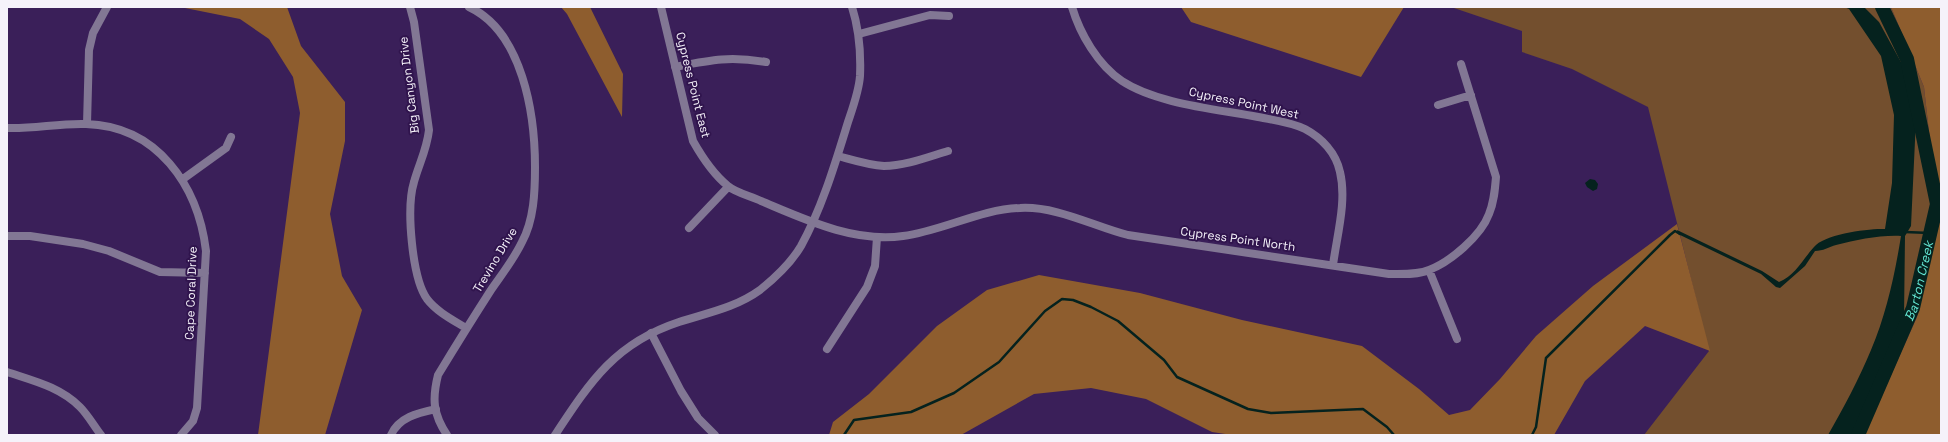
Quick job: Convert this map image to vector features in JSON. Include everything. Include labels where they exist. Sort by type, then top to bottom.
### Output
[{"type":"street","points":[[87,124],[89,50],[93,33],[107,7]]},
{"type":"street","name":"Big Canyon Drive","points":[[410,7],[415,30],[429,130],[427,146],[413,183],[410,203],[415,269],[419,284],[428,300],[438,310],[466,328]]},
{"type":"street","name":"Trevino Drive","points":[[448,435],[441,426],[433,394],[438,375],[466,328],[523,242],[532,212],[535,185],[535,140],[532,115],[525,86],[515,60],[503,37],[490,21],[469,7]]},
{"type":"street","name":"Cypress Point East","points":[[661,7],[693,141],[700,155],[712,171],[728,187],[812,222]]},
{"type":"street","points":[[555,435],[590,384],[604,368],[634,343],[679,322],[738,304],[758,291],[787,265],[800,247],[812,222],[838,156],[856,98],[860,76],[859,34],[852,7]]},
{"type":"street","name":"Cypress Point West","points":[[1072,7],[1093,50],[1106,66],[1122,81],[1160,98],[1280,121],[1304,128],[1320,138],[1331,151],[1340,170],[1343,189],[1333,265]]},
{"type":"street","points":[[859,34],[930,15],[949,16]]},
{"type":"street","points":[[675,67],[718,58],[740,58],[766,62]]},
{"type":"street","name":"Cypress Point North","points":[[812,222],[854,234],[877,237],[902,236],[923,232],[1005,209],[1040,208],[1104,229],[1128,235],[1389,274],[1409,274],[1429,270],[1452,257],[1469,242],[1489,215],[1494,197],[1496,178],[1461,64]]},
{"type":"street","points":[[1438,105],[1471,95]]},
{"type":"street","name":"Cape Coral Drive","points":[[7,128],[29,129],[87,124],[110,127],[133,135],[154,146],[183,179],[204,232],[206,251],[197,408],[193,421],[182,435]]},
{"type":"street","points":[[183,179],[226,148],[231,137]]},
{"type":"street","points":[[838,156],[866,164],[885,166],[904,163],[948,151]]},
{"type":"street","points":[[689,228],[728,187]]},
{"type":"street","points":[[7,236],[30,236],[83,244],[109,251],[160,272],[205,273]]},
{"type":"street","points":[[827,349],[867,287],[875,266],[877,237]]},
{"type":"street","points":[[1429,270],[1457,339]]},
{"type":"street","points":[[651,334],[685,398],[698,418],[715,435]]},
{"type":"street","points":[[7,372],[62,392],[81,408],[101,435]]},
{"type":"street","points":[[390,435],[404,420],[418,413],[436,409]]},
{"type":"shaded area","points":[[180,7],[287,7],[301,46],[345,102],[345,141],[330,214],[342,276],[362,310],[325,435],[258,435],[300,113],[293,77],[269,39],[240,19]]},
{"type":"shaded area","points":[[561,7],[590,7],[623,74],[622,117],[567,14]]},
{"type":"shaded area","points":[[1181,7],[1404,7],[1361,77],[1191,22]]},
{"type":"shaded area","points":[[1451,7],[1891,7],[1924,87],[1937,204],[1917,317],[1864,435],[1644,435],[1709,351],[1648,107],[1572,69],[1522,52],[1522,31]]},
{"type":"shaded area","points":[[1844,7],[1864,7],[1879,22],[1902,64],[1916,119],[1911,226],[1905,236],[1904,317],[1853,435],[1828,435],[1856,382],[1876,337],[1889,294],[1901,236],[1868,238],[1815,251],[1805,266],[1780,288],[1776,287],[1761,274],[1678,234],[1677,230],[1762,271],[1779,282],[1790,276],[1819,242],[1837,235],[1885,229],[1892,183],[1894,115],[1881,56],[1849,9]]},
{"type":"shaded area","points":[[1891,7],[1941,7],[1941,435],[1864,435],[1917,317],[1937,204],[1924,87]]},
{"type":"shaded area","points":[[1590,179],[1595,180],[1598,184],[1597,189],[1593,191],[1587,187],[1585,183]]},
{"type":"shaded area","points":[[1677,224],[1710,351],[1645,326],[1585,381],[1554,435],[1232,435],[1212,432],[1146,399],[1091,388],[1034,394],[961,435],[829,435],[833,422],[869,394],[937,326],[987,290],[1039,275],[1140,293],[1242,320],[1362,346],[1419,389],[1449,415],[1470,410],[1500,379],[1536,336],[1593,286]]},
{"type":"waterway","name":"Barton Creek","points":[[1858,435],[1913,308],[1937,204],[1907,59],[1882,7]]},
{"type":"waterway","points":[[1532,435],[1536,427],[1546,358],[1670,235],[1675,231],[1680,234]]},
{"type":"waterway","points":[[1905,232],[1930,233]]},
{"type":"waterway","points":[[844,435],[854,420],[911,412],[954,393],[999,362],[1045,311],[1062,299],[1073,300],[1091,307],[1118,321],[1164,360],[1177,377],[1248,409],[1271,413],[1363,409],[1387,427],[1394,435]]}]
